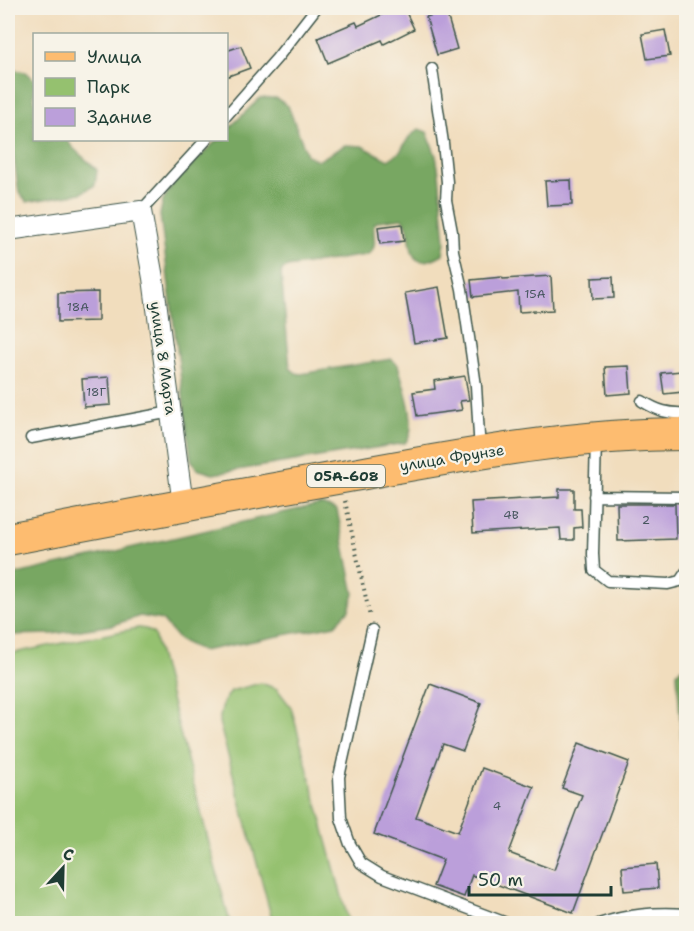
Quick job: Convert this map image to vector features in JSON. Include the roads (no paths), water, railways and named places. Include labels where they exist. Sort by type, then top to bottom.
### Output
[{"type":"main road","name":"улица Фрунзе","points":[[8,539],[183,504],[480,452],[643,434],[687,434]]},
{"type":"street","points":[[8,230],[141,211]]},
{"type":"street","name":"улица 8 Марта","points":[[141,211],[153,278],[183,504]]},
{"type":"lane","points":[[228,114],[277,58],[316,8]]},
{"type":"lane","points":[[432,69],[443,143],[453,251],[462,289],[476,386],[480,452]]},
{"type":"lane","points":[[141,211],[205,141]]},
{"type":"lane","points":[[642,401],[671,414],[687,413]]},
{"type":"lane","points":[[31,438],[171,412]]},
{"type":"lane","points":[[596,440],[592,554],[594,570],[608,581],[668,584],[680,580],[686,574]]},
{"type":"lane","points":[[594,496],[687,497]]},
{"type":"lane","points":[[372,630],[339,777],[341,818],[350,844],[362,863],[382,876],[509,924]]},
{"type":"lane","points":[[599,924],[631,915],[658,912],[687,914]]}]
